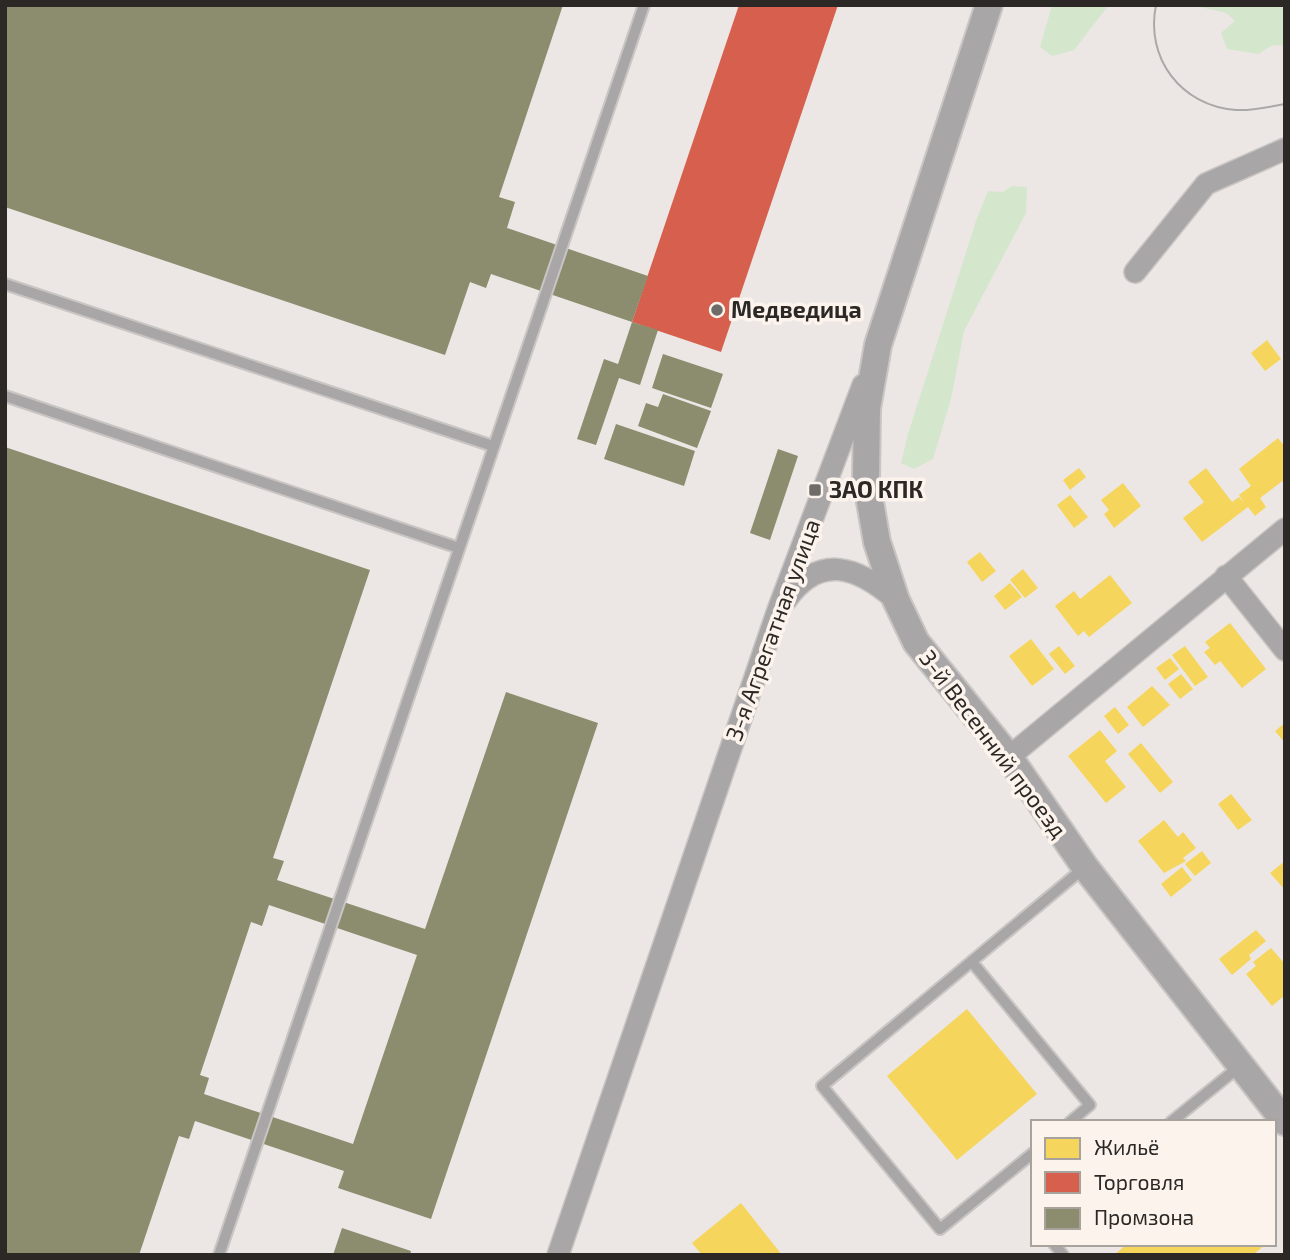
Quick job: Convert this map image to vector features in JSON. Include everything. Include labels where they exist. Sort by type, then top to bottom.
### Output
[{"type":"street","name":"3-я Агрегатная улица","points":[[558,1255],[778,610],[878,345],[989,5]]},
{"type":"street","points":[[1135,272],[1206,184],[1285,149]]},
{"type":"street","name":"3-й Весенний проезд","points":[[878,345],[867,408],[866,479],[877,542],[896,600],[915,642],[940,676],[1009,757],[1085,867],[1285,1122]]},
{"type":"street","points":[[1009,757],[1285,529]]},
{"type":"street","points":[[778,610],[794,589],[813,575],[834,568],[856,572],[877,583],[896,600]]},
{"type":"street","points":[[1226,576],[1285,650]]},
{"type":"lane","points":[[219,1255],[644,5]]},
{"type":"lane","points":[[5,285],[493,446]]},
{"type":"lane","points":[[5,396],[459,548]]},
{"type":"lane","points":[[1031,1155],[940,1229],[822,1086],[1085,867]]},
{"type":"lane","points":[[972,962],[1090,1105],[1072,1120]]},
{"type":"lane","points":[[1173,1120],[1240,1066]]},
{"type":"green space","points":[[1052,5],[1109,5],[1074,50],[1052,56],[1040,47]]},
{"type":"green space","points":[[1192,5],[1285,5],[1285,46],[1273,45],[1258,54],[1227,49],[1221,33],[1235,21],[1226,13]]},
{"type":"green space","points":[[1012,186],[1027,187],[1026,213],[964,331],[951,399],[933,459],[914,469],[901,463],[908,434],[976,221],[988,191],[1003,192]]},
{"type":"building: Жильё","points":[[1267,340],[1281,359],[1265,371],[1251,353]]},
{"type":"building: Жильё","points":[[1278,438],[1285,447],[1285,479],[1260,498],[1266,507],[1255,516],[1248,507],[1202,542],[1183,518],[1204,502],[1188,482],[1206,468],[1232,502],[1239,497],[1244,503],[1239,495],[1251,486],[1239,469]]},
{"type":"building: Жильё","points":[[1079,468],[1086,477],[1070,490],[1063,480]]},
{"type":"building: Жильё","points":[[1123,483],[1141,506],[1114,528],[1104,514],[1109,510],[1101,500]]},
{"type":"building: Жильё","points":[[1070,495],[1088,517],[1074,528],[1057,505]]},
{"type":"building: Жильё","points":[[980,552],[996,571],[982,582],[967,562]]},
{"type":"building: Жильё","points":[[1023,569],[1038,588],[1025,598],[1010,580]]},
{"type":"building: Жильё","points":[[1110,575],[1132,603],[1089,637],[1084,631],[1078,636],[1055,606],[1074,591],[1080,599]]},
{"type":"building: Жильё","points":[[1010,583],[1022,597],[1005,610],[994,596]]},
{"type":"building: Жильё","points":[[1230,623],[1266,669],[1242,688],[1220,661],[1215,665],[1204,652],[1210,648],[1205,642]]},
{"type":"building: Жильё","points":[[1031,639],[1054,669],[1032,686],[1009,656]]},
{"type":"building: Жильё","points":[[1059,646],[1075,666],[1065,674],[1049,654]]},
{"type":"building: Жильё","points":[[1185,646],[1208,677],[1195,686],[1172,655]]},
{"type":"building: Жильё","points":[[1170,658],[1179,669],[1165,680],[1156,668]]},
{"type":"building: Жильё","points":[[1181,674],[1193,689],[1180,699],[1168,684]]},
{"type":"building: Жильё","points":[[1152,686],[1170,705],[1143,727],[1127,707]]},
{"type":"building: Жильё","points":[[1115,707],[1129,725],[1118,734],[1104,716]]},
{"type":"building: Жильё","points":[[1285,723],[1285,743],[1275,731]]},
{"type":"building: Жильё","points":[[1100,730],[1117,751],[1105,761],[1126,787],[1106,803],[1068,756]]},
{"type":"building: Жильё","points":[[1141,743],[1173,782],[1160,793],[1128,754]]},
{"type":"building: Жильё","points":[[1231,794],[1252,820],[1238,830],[1218,804]]},
{"type":"building: Жильё","points":[[1164,820],[1178,837],[1183,832],[1196,848],[1183,858],[1186,861],[1164,873],[1138,841]]},
{"type":"building: Жильё","points":[[1202,851],[1211,863],[1195,876],[1185,864]]},
{"type":"building: Жильё","points":[[1285,861],[1285,890],[1270,873]]},
{"type":"building: Жильё","points":[[1182,867],[1192,880],[1171,897],[1161,884]]},
{"type":"building: Жильё","points":[[1256,930],[1266,941],[1249,955],[1251,959],[1232,975],[1219,959]]},
{"type":"building: Жильё","points":[[1271,948],[1285,964],[1285,995],[1272,1006],[1246,974],[1256,966],[1253,962]]},
{"type":"building: Жильё","points":[[967,1009],[1037,1094],[957,1160],[887,1076]]},
{"type":"building: Жильё","points":[[741,1203],[782,1255],[702,1255],[692,1243]]},
{"type":"building: Жильё","points":[[1125,1246],[1264,1246],[1253,1255],[1114,1255]]},
{"type":"building: Торговля","points":[[739,5],[838,5],[721,352],[632,322]]},
{"type":"building: Промзона","points":[[5,5],[563,5],[499,197],[515,202],[507,228],[648,276],[632,322],[491,274],[486,288],[470,282],[445,355],[5,207]]},
{"type":"building: Промзона","points":[[632,322],[658,330],[640,385],[619,378],[596,445],[577,439],[604,359],[618,364]]},
{"type":"building: Промзона","points":[[663,354],[723,374],[711,408],[652,388]]},
{"type":"building: Промзона","points":[[663,394],[711,411],[697,448],[638,426],[646,403],[658,407]]},
{"type":"building: Промзона","points":[[616,424],[695,451],[684,486],[604,459]]},
{"type":"building: Промзона","points":[[5,447],[370,570],[273,858],[284,861],[277,880],[425,929],[506,692],[598,723],[431,1219],[338,1188],[344,1171],[195,1121],[189,1139],[179,1136],[139,1255],[5,1255]],"holes":[[[269,905],[417,955],[353,1144],[204,1094],[209,1078],[200,1075],[251,922],[262,926]]]},
{"type":"building: Промзона","points":[[778,449],[798,456],[770,540],[750,533]]},
{"type":"building: Промзона","points":[[342,1228],[411,1251],[410,1255],[333,1255]]},
{"type":"tram line","points":[[1156,5],[1156,43],[1171,76],[1184,89],[1216,107],[1236,110],[1285,104]]},
{"type":"place","name":"Медведица","points":[[717,310]]},
{"type":"place","name":"ЗАО КПК","points":[[815,490]]}]
